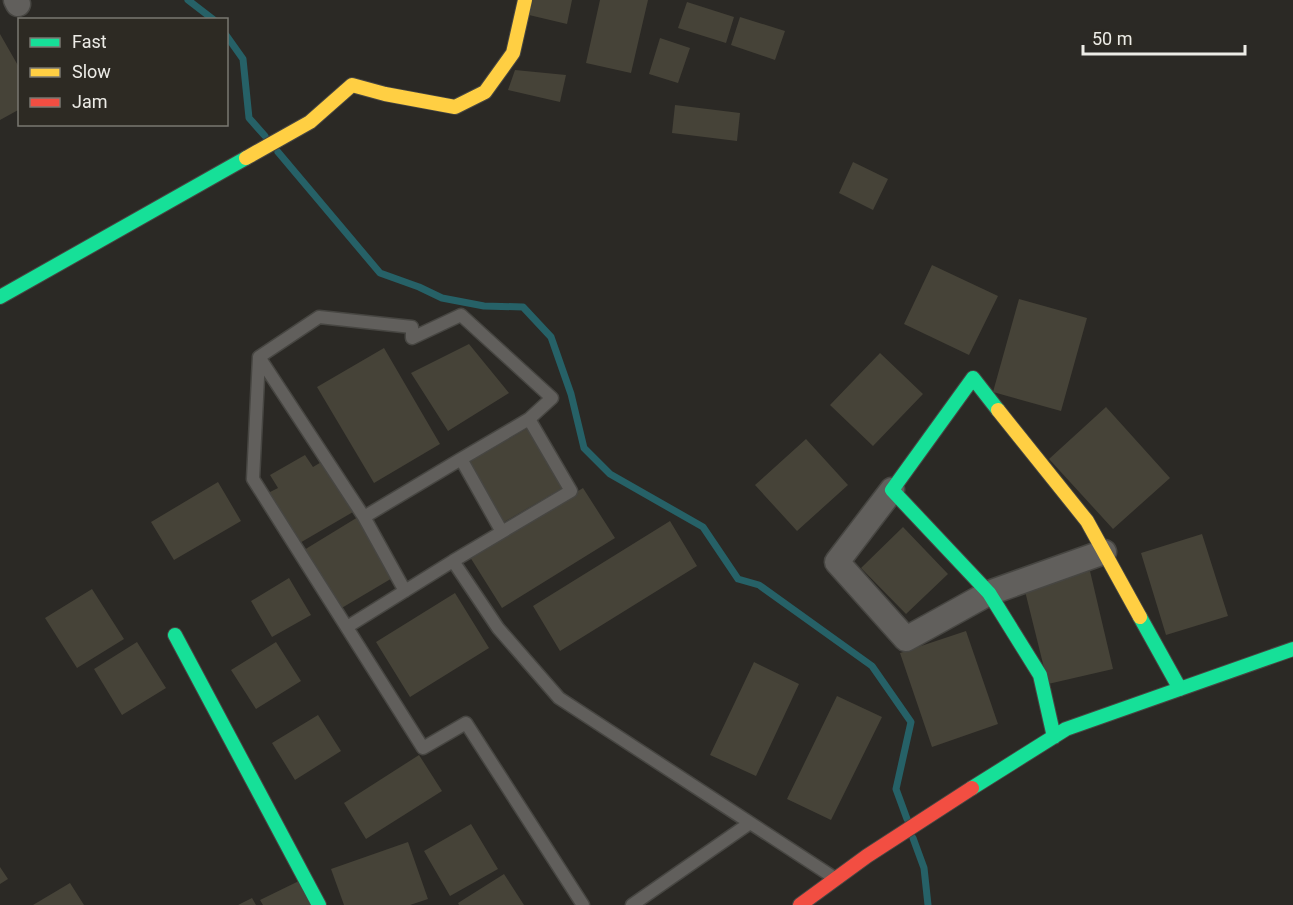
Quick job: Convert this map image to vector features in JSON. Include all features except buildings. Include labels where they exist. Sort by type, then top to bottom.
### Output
[{"type":"street","points":[[0,297],[310,122],[352,86],[455,107],[485,92],[513,53],[525,0]]},
{"type":"street","points":[[1104,552],[989,593],[906,639],[837,562],[973,378],[1087,521],[1180,689]]},
{"type":"street","points":[[892,490],[989,593],[1040,675],[1054,737]]},
{"type":"street","points":[[175,635],[319,905]]},
{"type":"street","points":[[800,905],[867,856],[1066,729],[1293,649]]},
{"type":"lane","points":[[260,357],[319,317],[412,327],[412,338],[461,315],[552,398],[530,418],[364,517]]},
{"type":"lane","points":[[260,357],[364,517],[405,591]]},
{"type":"lane","points":[[260,357],[253,479],[423,748],[466,723],[583,905]]},
{"type":"lane","points":[[347,627],[571,491],[530,418]]},
{"type":"lane","points":[[461,459],[502,532]]},
{"type":"lane","points":[[453,561],[498,628],[559,698],[836,879]]},
{"type":"lane","points":[[632,905],[750,823]]},
{"type":"waterway","points":[[188,0],[211,18]]},
{"type":"waterway","points":[[228,38],[243,59],[249,118],[265,136]]},
{"type":"waterway","points":[[278,152],[380,273],[442,298],[484,306],[523,307],[551,337],[571,394],[584,448],[610,474],[703,527],[738,579],[759,585],[872,666],[911,722],[896,789],[907,819]]},
{"type":"waterway","points":[[913,838],[924,868],[928,905]]},
{"type":"traffic: fast","points":[[0,297],[246,158]]},
{"type":"traffic: fast","points":[[998,410],[973,378],[892,490],[989,593],[1040,675],[1054,737]]},
{"type":"traffic: fast","points":[[1140,617],[1180,689]]},
{"type":"traffic: fast","points":[[175,635],[319,905]]},
{"type":"traffic: fast","points":[[972,788],[1066,729],[1293,649]]},
{"type":"traffic: slow","points":[[246,158],[310,122],[352,85],[385,94],[455,107],[485,92],[513,53],[525,0]]},
{"type":"traffic: slow","points":[[998,410],[1087,521],[1140,617]]},
{"type":"traffic: jam","points":[[800,905],[867,856],[972,788]]}]
